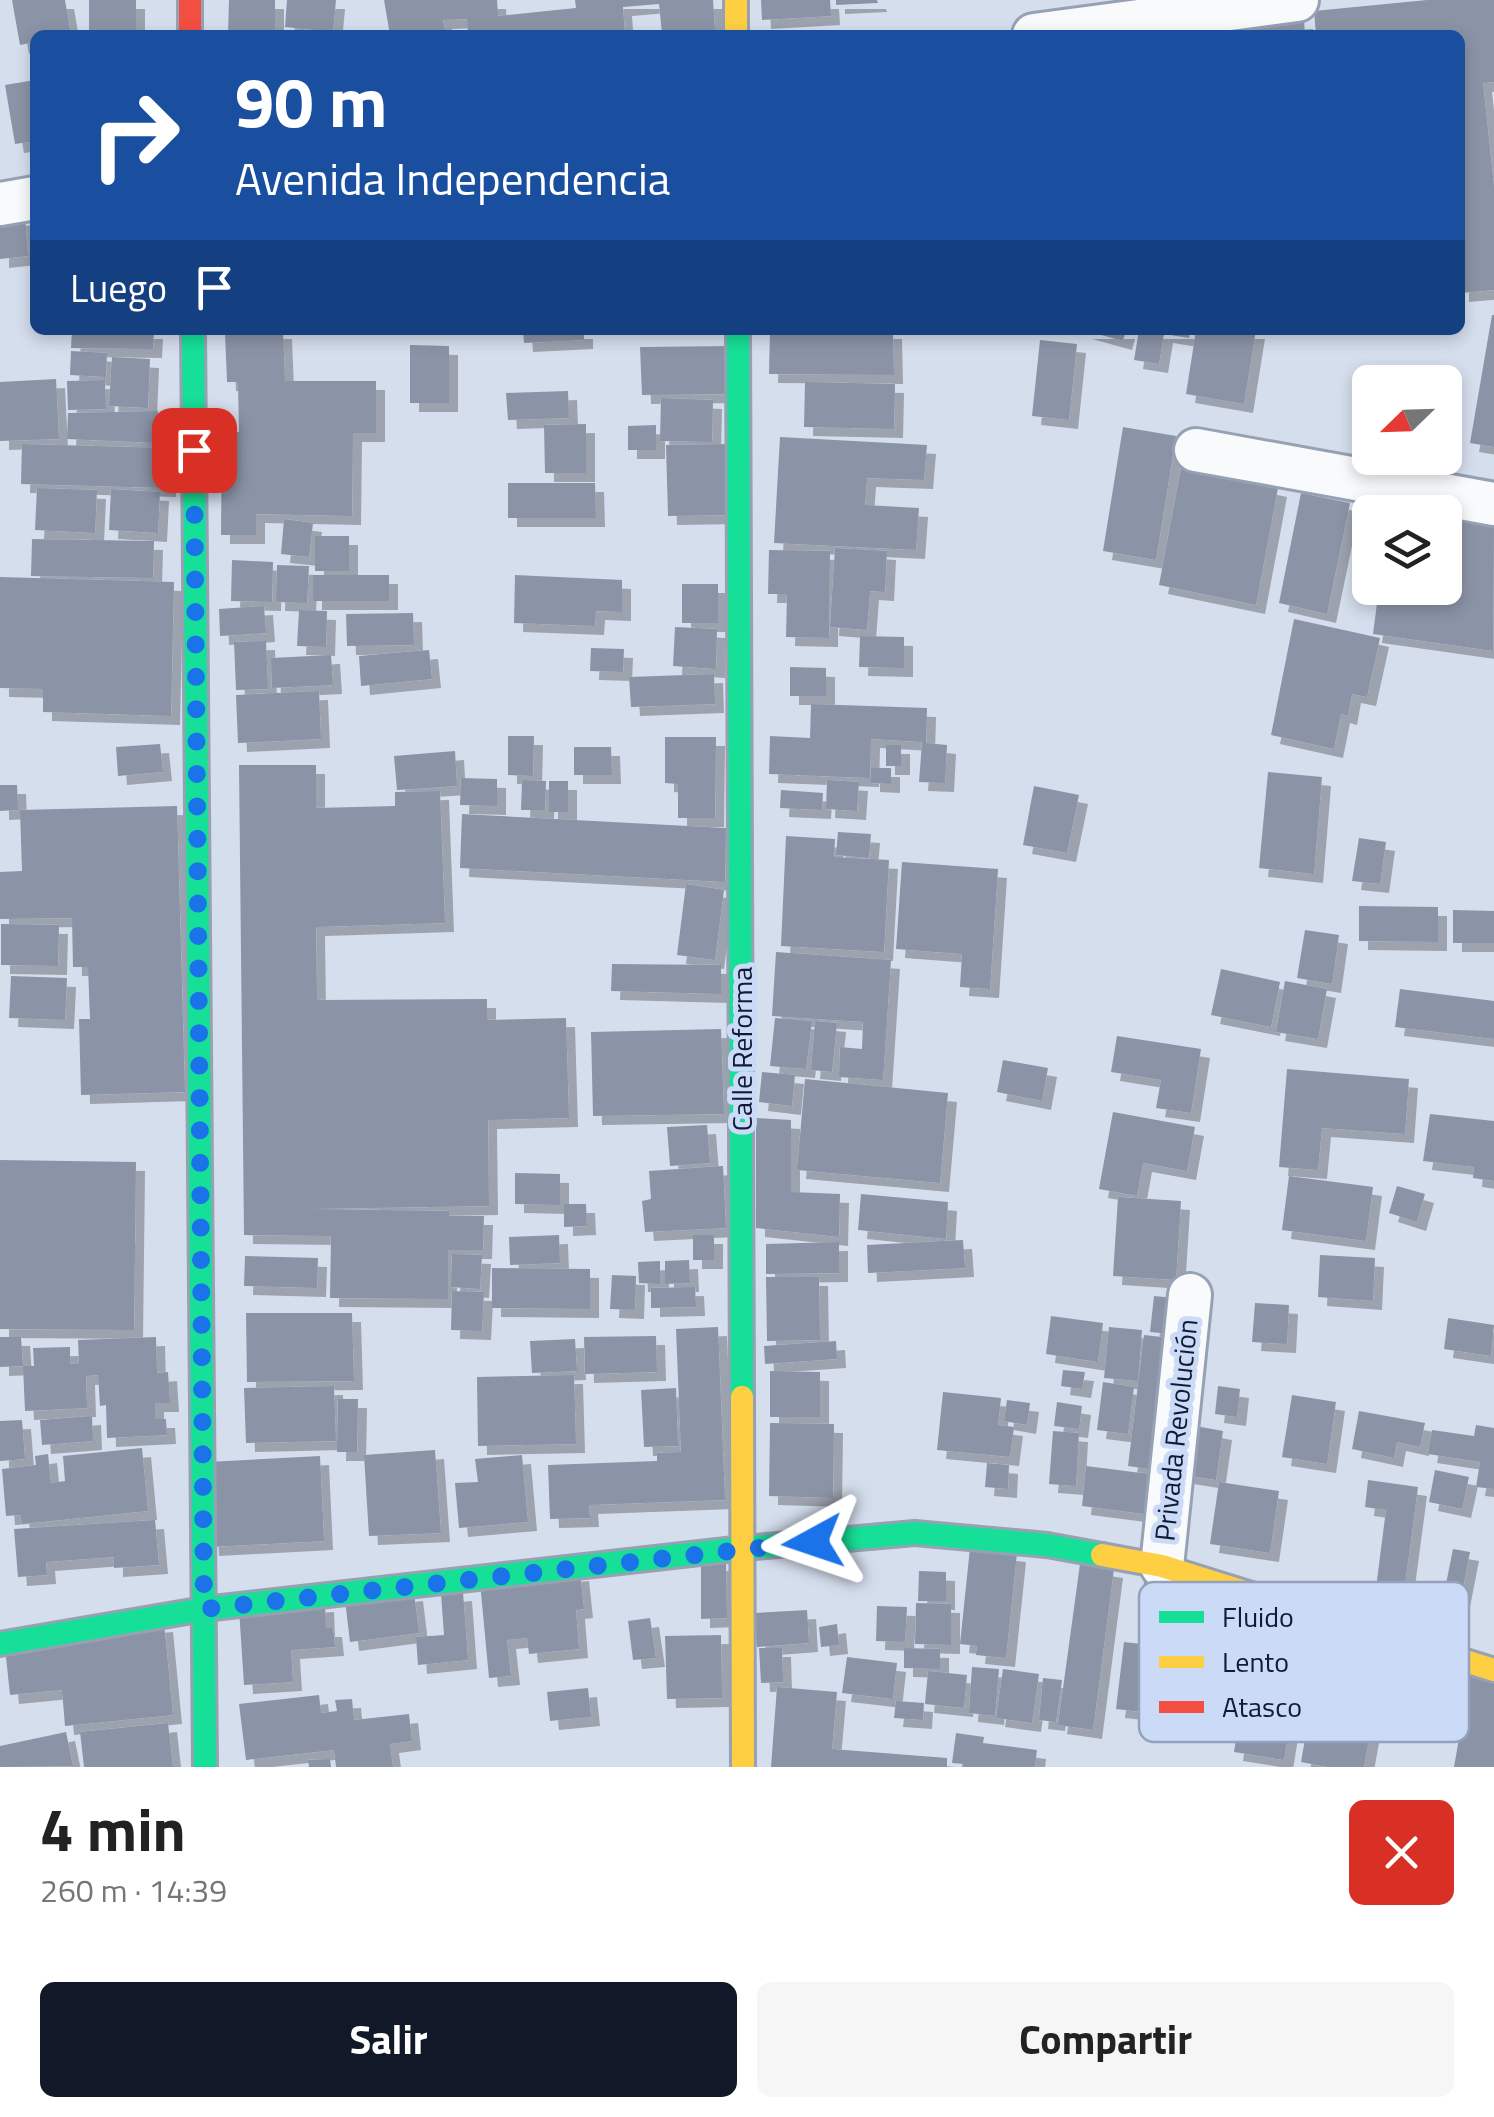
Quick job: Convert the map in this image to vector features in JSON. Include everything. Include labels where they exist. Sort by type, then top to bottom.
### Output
[{"type":"street","points":[[190,0],[190,30]]},
{"type":"street","points":[[736,0],[736,30]]},
{"type":"street","points":[[1071,30],[1287,1]]},
{"type":"street","points":[[0,204],[30,199]]},
{"type":"street","points":[[194,335],[205,1767]]},
{"type":"street","name":"Calle Reforma","points":[[738,335],[743,1767]]},
{"type":"street","points":[[1196,450],[1494,504]]},
{"type":"street","name":"Privada Revolución","points":[[1162,1566],[1190,1295]]},
{"type":"street","points":[[0,1644],[204,1609],[744,1548],[915,1534],[1047,1545],[1162,1566],[1213,1582]]},
{"type":"street","points":[[1469,1662],[1494,1670]]},
{"type":"building","points":[[12,0],[65,0],[70,30],[30,30],[30,43],[20,45]]},
{"type":"building","points":[[89,0],[136,0],[136,30],[89,30]]},
{"type":"building","points":[[229,0],[275,0],[275,30],[228,30]]},
{"type":"building","points":[[287,0],[336,0],[333,30],[285,27]]},
{"type":"building","points":[[384,0],[497,0],[498,16],[576,8],[575,0],[713,0],[715,30],[662,30],[659,4],[623,7],[625,30],[468,30],[467,19],[443,20],[445,30],[389,30]]},
{"type":"building","points":[[761,0],[830,0],[831,16],[762,20]]},
{"type":"building","points":[[836,0],[877,0],[878,3],[836,5]]},
{"type":"building","points":[[1427,0],[1494,0],[1494,82],[1483,83],[1494,186],[1494,290],[1465,293],[1465,30],[1316,30],[1314,11]]},
{"type":"building","points":[[1304,20],[1305,30],[1221,30],[1221,24]]},
{"type":"building","points":[[30,81],[30,142],[15,144],[5,85]]},
{"type":"building","points":[[25,216],[28,256],[0,259],[0,219]]},
{"type":"building","points":[[1494,315],[1494,447],[1470,443]]},
{"type":"building","points":[[72,335],[154,335],[153,349],[71,348]]},
{"type":"building","points":[[225,335],[283,335],[285,381],[376,381],[376,433],[353,433],[352,516],[256,514],[256,535],[221,535],[222,432],[239,432],[238,382],[227,382]]},
{"type":"building","points":[[523,335],[584,335],[584,340],[524,343]]},
{"type":"building","points":[[770,335],[893,335],[894,375],[769,374]]},
{"type":"building","points":[[1101,335],[1125,335],[1123,341]]},
{"type":"building","points":[[1138,335],[1164,335],[1159,364],[1134,360]]},
{"type":"building","points":[[1195,335],[1255,335],[1244,404],[1186,394]]},
{"type":"building","points":[[1040,340],[1077,344],[1069,420],[1032,416]]},
{"type":"building","points":[[410,345],[449,346],[449,403],[410,403]]},
{"type":"building","points":[[731,346],[732,394],[642,395],[640,347]]},
{"type":"building","points":[[71,351],[107,353],[106,377],[70,375]]},
{"type":"building","points":[[112,357],[150,359],[148,408],[109,406]]},
{"type":"building","points":[[56,379],[59,439],[0,441],[0,382]]},
{"type":"building","points":[[105,380],[106,409],[68,410],[67,381]]},
{"type":"building","points":[[805,382],[895,384],[894,429],[804,427]]},
{"type":"building","points":[[568,391],[569,418],[508,420],[506,393]]},
{"type":"building","points":[[661,398],[713,400],[712,442],[660,441]]},
{"type":"building","points":[[158,411],[158,443],[67,439],[68,413]]},
{"type":"building","points":[[586,424],[586,473],[545,473],[544,425]]},
{"type":"building","points":[[656,425],[656,450],[628,450],[628,426]]},
{"type":"building","points":[[1123,427],[1176,436],[1156,560],[1103,551]]},
{"type":"building","points":[[780,437],[927,445],[924,480],[867,478],[865,505],[919,508],[916,550],[774,543]]},
{"type":"building","points":[[22,444],[168,448],[167,488],[21,484]]},
{"type":"building","points":[[729,444],[730,515],[668,516],[666,445]]},
{"type":"building","points":[[1181,468],[1278,488],[1256,605],[1159,585]]},
{"type":"building","points":[[508,483],[595,483],[596,518],[508,518]]},
{"type":"building","points":[[37,488],[97,490],[95,533],[35,530]]},
{"type":"building","points":[[111,489],[160,492],[158,533],[109,530]]},
{"type":"building","points":[[1301,493],[1350,503],[1327,614],[1279,603]]},
{"type":"building","points":[[284,519],[313,523],[309,557],[281,554]]},
{"type":"building","points":[[1462,520],[1494,524],[1493,651],[1373,634],[1377,605],[1462,605]]},
{"type":"building","points":[[315,536],[349,536],[349,571],[315,571]]},
{"type":"building","points":[[32,539],[154,541],[153,578],[31,576]]},
{"type":"building","points":[[835,548],[887,551],[885,592],[870,591],[867,630],[830,627]]},
{"type":"building","points":[[769,550],[830,551],[829,638],[786,637],[787,594],[768,594]]},
{"type":"building","points":[[232,560],[273,562],[272,602],[231,601]]},
{"type":"building","points":[[277,565],[309,566],[307,603],[276,602]]},
{"type":"building","points":[[313,575],[389,575],[389,601],[313,601]]},
{"type":"building","points":[[515,575],[622,580],[622,612],[596,611],[595,626],[514,623]]},
{"type":"building","points":[[0,577],[174,582],[171,716],[43,712],[43,689],[0,688]]},
{"type":"building","points":[[682,584],[718,584],[718,623],[682,623]]},
{"type":"building","points":[[264,606],[266,633],[220,636],[219,609]]},
{"type":"building","points":[[299,610],[327,611],[326,647],[297,646]]},
{"type":"building","points":[[413,613],[414,645],[347,646],[346,614]]},
{"type":"building","points":[[1294,619],[1380,638],[1367,697],[1352,694],[1348,716],[1341,714],[1334,749],[1271,735]]},
{"type":"building","points":[[675,627],[717,629],[716,669],[673,666]]},
{"type":"building","points":[[860,636],[904,637],[904,668],[859,667]]},
{"type":"building","points":[[266,641],[268,689],[236,690],[234,642]]},
{"type":"building","points":[[591,648],[624,649],[623,672],[590,671]]},
{"type":"building","points":[[429,650],[432,679],[361,686],[359,656]]},
{"type":"building","points":[[331,655],[333,685],[272,688],[271,658]]},
{"type":"building","points":[[790,667],[826,668],[826,696],[790,696]]},
{"type":"building","points":[[714,674],[715,704],[631,707],[629,677]]},
{"type":"building","points":[[319,691],[321,739],[238,743],[236,695]]},
{"type":"building","points":[[811,704],[927,708],[926,743],[947,745],[945,783],[919,782],[922,742],[871,739],[870,778],[769,774],[770,736],[810,738]]},
{"type":"building","points":[[508,736],[534,736],[533,776],[508,775]]},
{"type":"building","points":[[665,737],[716,737],[715,818],[678,818],[678,784],[665,783]]},
{"type":"building","points":[[160,744],[163,772],[118,776],[116,747]]},
{"type":"building","points":[[886,745],[901,745],[901,766],[886,766]]},
{"type":"building","points":[[574,747],[611,747],[612,775],[574,775]]},
{"type":"building","points":[[455,751],[457,786],[397,790],[394,756]]},
{"type":"building","points":[[239,765],[316,765],[316,808],[395,806],[395,792],[440,791],[445,923],[316,927],[317,1000],[487,999],[487,1020],[566,1018],[569,1118],[488,1120],[489,1206],[312,1209],[449,1211],[449,1216],[484,1216],[483,1250],[448,1250],[448,1299],[330,1298],[331,1236],[244,1235]]},
{"type":"building","points":[[871,768],[891,768],[891,784],[871,783]]},
{"type":"building","points":[[1268,772],[1322,777],[1314,874],[1259,868]]},
{"type":"building","points":[[461,778],[497,779],[497,806],[460,805]]},
{"type":"building","points":[[522,780],[546,781],[545,810],[521,810]]},
{"type":"building","points":[[827,780],[859,782],[857,811],[826,809]]},
{"type":"building","points":[[549,781],[568,781],[568,812],[549,812]]},
{"type":"building","points":[[0,785],[17,785],[18,810],[0,811]]},
{"type":"building","points":[[1034,786],[1079,795],[1067,853],[1023,845]]},
{"type":"building","points":[[781,790],[823,793],[822,810],[780,808]]},
{"type":"building","points":[[177,806],[185,1092],[81,1095],[79,1019],[90,1019],[88,967],[73,967],[72,918],[0,919],[0,872],[22,871],[20,810]]},
{"type":"building","points":[[462,814],[726,828],[725,882],[460,868]]},
{"type":"building","points":[[838,832],[871,834],[869,858],[836,855]]},
{"type":"building","points":[[786,836],[835,839],[834,857],[889,860],[884,952],[781,946]]},
{"type":"building","points":[[1359,838],[1386,842],[1380,884],[1352,881]]},
{"type":"building","points":[[902,862],[998,869],[990,989],[960,987],[962,954],[896,949]]},
{"type":"building","points":[[686,884],[724,890],[715,960],[677,955]]},
{"type":"building","points":[[1359,906],[1438,907],[1438,942],[1359,941]]},
{"type":"building","points":[[1453,910],[1494,911],[1494,943],[1453,943]]},
{"type":"building","points":[[1,924],[59,925],[58,966],[1,965]]},
{"type":"building","points":[[1305,930],[1339,935],[1332,984],[1297,978]]},
{"type":"building","points":[[776,952],[891,960],[883,1080],[839,1077],[840,1047],[862,1049],[863,1022],[772,1016]]},
{"type":"building","points":[[612,964],[721,965],[721,994],[611,991]]},
{"type":"building","points":[[1221,969],[1280,982],[1271,1027],[1211,1015]]},
{"type":"building","points":[[11,976],[67,978],[65,1020],[9,1018]]},
{"type":"building","points":[[1285,981],[1327,989],[1318,1039],[1276,1032]]},
{"type":"building","points":[[1400,989],[1494,1001],[1494,1039],[1395,1027]]},
{"type":"building","points":[[775,1018],[812,1021],[806,1069],[770,1066]]},
{"type":"building","points":[[815,1021],[837,1023],[832,1072],[811,1070]]},
{"type":"building","points":[[721,1029],[724,1114],[593,1116],[591,1032]]},
{"type":"building","points":[[1117,1036],[1201,1049],[1191,1113],[1156,1108],[1161,1080],[1111,1072]]},
{"type":"building","points":[[1003,1060],[1048,1068],[1042,1101],[997,1092]]},
{"type":"building","points":[[1287,1069],[1409,1079],[1405,1134],[1322,1128],[1318,1170],[1279,1167]]},
{"type":"building","points":[[762,1072],[795,1075],[792,1106],[759,1102]]},
{"type":"building","points":[[805,1079],[948,1093],[940,1183],[797,1170]]},
{"type":"building","points":[[1113,1112],[1195,1127],[1187,1171],[1143,1163],[1137,1196],[1099,1189]]},
{"type":"building","points":[[1430,1114],[1494,1121],[1494,1181],[1473,1178],[1474,1167],[1423,1161]]},
{"type":"building","points":[[756,1118],[791,1120],[791,1192],[840,1194],[839,1237],[756,1228]]},
{"type":"building","points":[[707,1125],[710,1163],[670,1166],[667,1127]]},
{"type":"building","points":[[0,1160],[136,1162],[134,1330],[0,1329]]},
{"type":"building","points":[[723,1166],[726,1228],[645,1232],[642,1201],[651,1199],[649,1171]]},
{"type":"building","points":[[515,1173],[560,1174],[560,1205],[515,1204]]},
{"type":"building","points":[[1289,1176],[1373,1187],[1366,1241],[1282,1230]]},
{"type":"building","points":[[1397,1186],[1425,1194],[1417,1222],[1389,1213]]},
{"type":"building","points":[[861,1194],[948,1202],[946,1239],[858,1230]]},
{"type":"building","points":[[1118,1197],[1181,1201],[1176,1280],[1113,1276]]},
{"type":"building","points":[[564,1204],[586,1204],[587,1226],[564,1227]]},
{"type":"building","points":[[559,1235],[560,1263],[510,1265],[509,1237]]},
{"type":"building","points":[[693,1235],[714,1235],[714,1260],[693,1260]]},
{"type":"building","points":[[963,1240],[965,1268],[868,1273],[867,1245]]},
{"type":"building","points":[[839,1242],[839,1273],[766,1274],[766,1244]]},
{"type":"building","points":[[452,1254],[482,1255],[480,1289],[451,1287]]},
{"type":"building","points":[[1320,1255],[1375,1258],[1373,1301],[1318,1297]]},
{"type":"building","points":[[245,1256],[318,1258],[317,1288],[244,1286]]},
{"type":"building","points":[[689,1260],[690,1283],[665,1284],[665,1261]]},
{"type":"building","points":[[660,1261],[660,1284],[639,1283],[638,1262]]},
{"type":"building","points":[[492,1268],[590,1269],[590,1309],[492,1308]]},
{"type":"building","points":[[612,1275],[636,1276],[635,1310],[610,1309]]},
{"type":"building","points":[[766,1277],[819,1277],[820,1340],[767,1341]]},
{"type":"building","points":[[695,1287],[696,1307],[651,1308],[651,1288]]},
{"type":"building","points":[[452,1291],[484,1292],[482,1331],[451,1330]]},
{"type":"building","points":[[1154,1296],[1175,1298],[1170,1334],[1150,1332]]},
{"type":"building","points":[[1255,1303],[1289,1305],[1287,1344],[1252,1342]]},
{"type":"building","points":[[246,1313],[352,1313],[354,1381],[247,1382]]},
{"type":"building","points":[[1051,1316],[1103,1323],[1098,1362],[1046,1354]]},
{"type":"building","points":[[1448,1318],[1494,1325],[1491,1356],[1444,1349]]},
{"type":"building","points":[[718,1327],[725,1500],[589,1505],[590,1518],[550,1519],[548,1465],[657,1461],[657,1453],[681,1452],[676,1329]]},
{"type":"building","points":[[1109,1327],[1142,1330],[1138,1381],[1104,1378]]},
{"type":"building","points":[[1144,1335],[1171,1338],[1156,1470],[1128,1466]]},
{"type":"building","points":[[656,1336],[657,1372],[585,1374],[584,1337]]},
{"type":"building","points":[[0,1337],[21,1337],[23,1366],[0,1367]]},
{"type":"building","points":[[156,1337],[157,1373],[168,1372],[170,1403],[155,1403],[155,1419],[166,1419],[167,1435],[107,1438],[106,1405],[100,1406],[98,1375],[86,1376],[87,1408],[25,1411],[23,1366],[34,1366],[33,1348],[70,1347],[70,1364],[79,1363],[78,1340]]},
{"type":"building","points":[[575,1339],[577,1371],[532,1373],[530,1341]]},
{"type":"building","points":[[836,1341],[837,1359],[765,1364],[764,1346]]},
{"type":"building","points":[[1063,1370],[1085,1372],[1082,1389],[1061,1386]]},
{"type":"building","points":[[770,1371],[820,1372],[820,1417],[770,1417]]},
{"type":"building","points":[[574,1375],[576,1444],[478,1446],[477,1377]]},
{"type":"building","points":[[1103,1382],[1134,1387],[1128,1434],[1097,1430]]},
{"type":"building","points":[[334,1386],[336,1441],[246,1443],[244,1388]]},
{"type":"building","points":[[1218,1386],[1240,1389],[1237,1417],[1215,1414]]},
{"type":"building","points":[[676,1388],[678,1446],[644,1447],[641,1390]]},
{"type":"building","points":[[943,1392],[1001,1398],[998,1425],[1014,1427],[1010,1457],[937,1450]]},
{"type":"building","points":[[1292,1395],[1336,1402],[1327,1464],[1282,1457]]},
{"type":"building","points":[[338,1399],[358,1399],[357,1452],[337,1452]]},
{"type":"building","points":[[1007,1400],[1030,1403],[1027,1425],[1004,1421]]},
{"type":"building","points":[[1057,1402],[1082,1406],[1079,1429],[1054,1426]]},
{"type":"building","points":[[1359,1411],[1425,1423],[1420,1447],[1397,1442],[1394,1458],[1352,1449]]},
{"type":"building","points":[[92,1416],[93,1441],[42,1445],[40,1420]]},
{"type":"building","points":[[22,1420],[25,1459],[0,1461],[0,1421]]},
{"type":"building","points":[[770,1423],[834,1424],[833,1498],[769,1496]]},
{"type":"building","points":[[1179,1423],[1223,1431],[1216,1480],[1172,1473]]},
{"type":"building","points":[[1476,1425],[1494,1428],[1494,1489],[1476,1487],[1480,1462],[1428,1454],[1432,1430],[1474,1436]]},
{"type":"building","points":[[1053,1431],[1079,1433],[1076,1486],[1049,1484]]},
{"type":"building","points":[[142,1448],[148,1511],[22,1524],[20,1515],[6,1516],[2,1469],[36,1465],[35,1456],[48,1454],[51,1483],[65,1481],[63,1456]]},
{"type":"building","points":[[435,1450],[441,1533],[369,1536],[364,1455]]},
{"type":"building","points":[[522,1455],[528,1522],[459,1528],[455,1483],[478,1482],[475,1459]]},
{"type":"building","points":[[320,1456],[324,1541],[210,1547],[207,1462]]},
{"type":"building","points":[[987,1463],[1009,1465],[1008,1489],[985,1487]]},
{"type":"building","points":[[1086,1466],[1157,1475],[1152,1515],[1082,1506]]},
{"type":"building","points":[[1435,1470],[1469,1477],[1462,1509],[1429,1502]]},
{"type":"building","points":[[1368,1480],[1418,1487],[1405,1582],[1377,1582],[1386,1510],[1365,1507]]},
{"type":"building","points":[[1219,1482],[1279,1491],[1270,1553],[1210,1544]]},
{"type":"building","points":[[155,1520],[159,1565],[114,1568],[114,1557],[46,1562],[47,1575],[18,1577],[14,1529]]},
{"type":"building","points":[[970,1548],[1017,1553],[1006,1658],[976,1655],[977,1646],[960,1644]]},
{"type":"building","points":[[1453,1549],[1470,1552],[1464,1582],[1446,1582]]},
{"type":"building","points":[[701,1562],[726,1562],[727,1618],[701,1619]]},
{"type":"building","points":[[1080,1564],[1114,1569],[1093,1730],[1058,1725]]},
{"type":"building","points":[[919,1571],[946,1572],[946,1601],[918,1601]]},
{"type":"building","points":[[580,1572],[584,1609],[576,1610],[579,1649],[529,1654],[527,1638],[507,1640],[511,1676],[489,1678],[480,1582]]},
{"type":"building","points":[[414,1592],[419,1633],[350,1642],[345,1600]]},
{"type":"building","points":[[463,1592],[468,1660],[418,1665],[416,1637],[444,1635],[441,1594]]},
{"type":"building","points":[[325,1603],[326,1628],[333,1628],[335,1647],[291,1650],[293,1682],[244,1685],[239,1609]]},
{"type":"building","points":[[916,1603],[951,1604],[951,1645],[915,1644]]},
{"type":"building","points":[[877,1606],[907,1607],[905,1642],[876,1641]]},
{"type":"building","points":[[807,1610],[809,1643],[757,1647],[754,1613]]},
{"type":"building","points":[[650,1618],[656,1658],[633,1660],[628,1621]]},
{"type":"building","points":[[164,1623],[173,1715],[65,1726],[62,1690],[10,1695],[4,1638]]},
{"type":"building","points":[[837,1624],[839,1645],[821,1647],[819,1627]]},
{"type":"building","points":[[721,1635],[722,1698],[667,1699],[665,1636]]},
{"type":"building","points":[[1124,1642],[1139,1644],[1139,1712],[1116,1709]]},
{"type":"building","points":[[759,1648],[782,1648],[783,1682],[761,1683]]},
{"type":"building","points":[[904,1648],[940,1649],[940,1669],[904,1668]]},
{"type":"building","points":[[847,1657],[897,1663],[893,1699],[842,1693]]},
{"type":"building","points":[[972,1667],[999,1669],[995,1716],[969,1713]]},
{"type":"building","points":[[1003,1669],[1039,1674],[1032,1723],[996,1718]]},
{"type":"building","points":[[1471,1670],[1494,1678],[1494,1767],[1454,1767],[1458,1742],[1469,1742]]},
{"type":"building","points":[[928,1671],[967,1675],[964,1708],[925,1704]]},
{"type":"building","points":[[1043,1678],[1062,1680],[1056,1722],[1039,1720]]},
{"type":"building","points":[[777,1687],[837,1692],[832,1749],[947,1758],[947,1767],[771,1767]]},
{"type":"building","points":[[588,1688],[591,1717],[550,1721],[547,1692]]},
{"type":"building","points":[[319,1695],[321,1713],[337,1711],[335,1700],[352,1699],[354,1720],[409,1714],[412,1741],[390,1744],[393,1767],[336,1767],[334,1750],[246,1760],[239,1704]]},
{"type":"building","points":[[896,1701],[924,1703],[923,1720],[894,1718]]},
{"type":"building","points":[[168,1723],[173,1767],[84,1767],[80,1732]]},
{"type":"building","points":[[66,1732],[73,1766],[0,1767],[0,1746]]},
{"type":"building","points":[[956,1733],[984,1737],[983,1743],[1037,1750],[1035,1767],[963,1767],[964,1764],[952,1763]]},
{"type":"building","points":[[1236,1742],[1287,1742],[1284,1760],[1234,1752]]},
{"type":"building","points":[[1304,1742],[1369,1742],[1364,1767],[1301,1762]]},
{"type":"building","points":[[330,1759],[331,1767],[309,1767],[308,1760]]},
{"type":"traffic: fast","points":[[193,335],[205,1767]]},
{"type":"traffic: fast","points":[[738,335],[742,1397]]},
{"type":"traffic: fast","points":[[0,1644],[204,1609],[744,1548],[915,1533],[1047,1545],[1102,1555]]},
{"type":"traffic: slow","points":[[736,0],[736,30]]},
{"type":"traffic: slow","points":[[742,1397],[743,1767]]},
{"type":"traffic: slow","points":[[1102,1555],[1162,1566],[1213,1582]]},
{"type":"traffic: slow","points":[[1469,1662],[1494,1670]]},
{"type":"traffic: jam","points":[[190,0],[190,30]]},
{"type":"route","points":[[194,450],[204,1609],[813,1542]]}]
